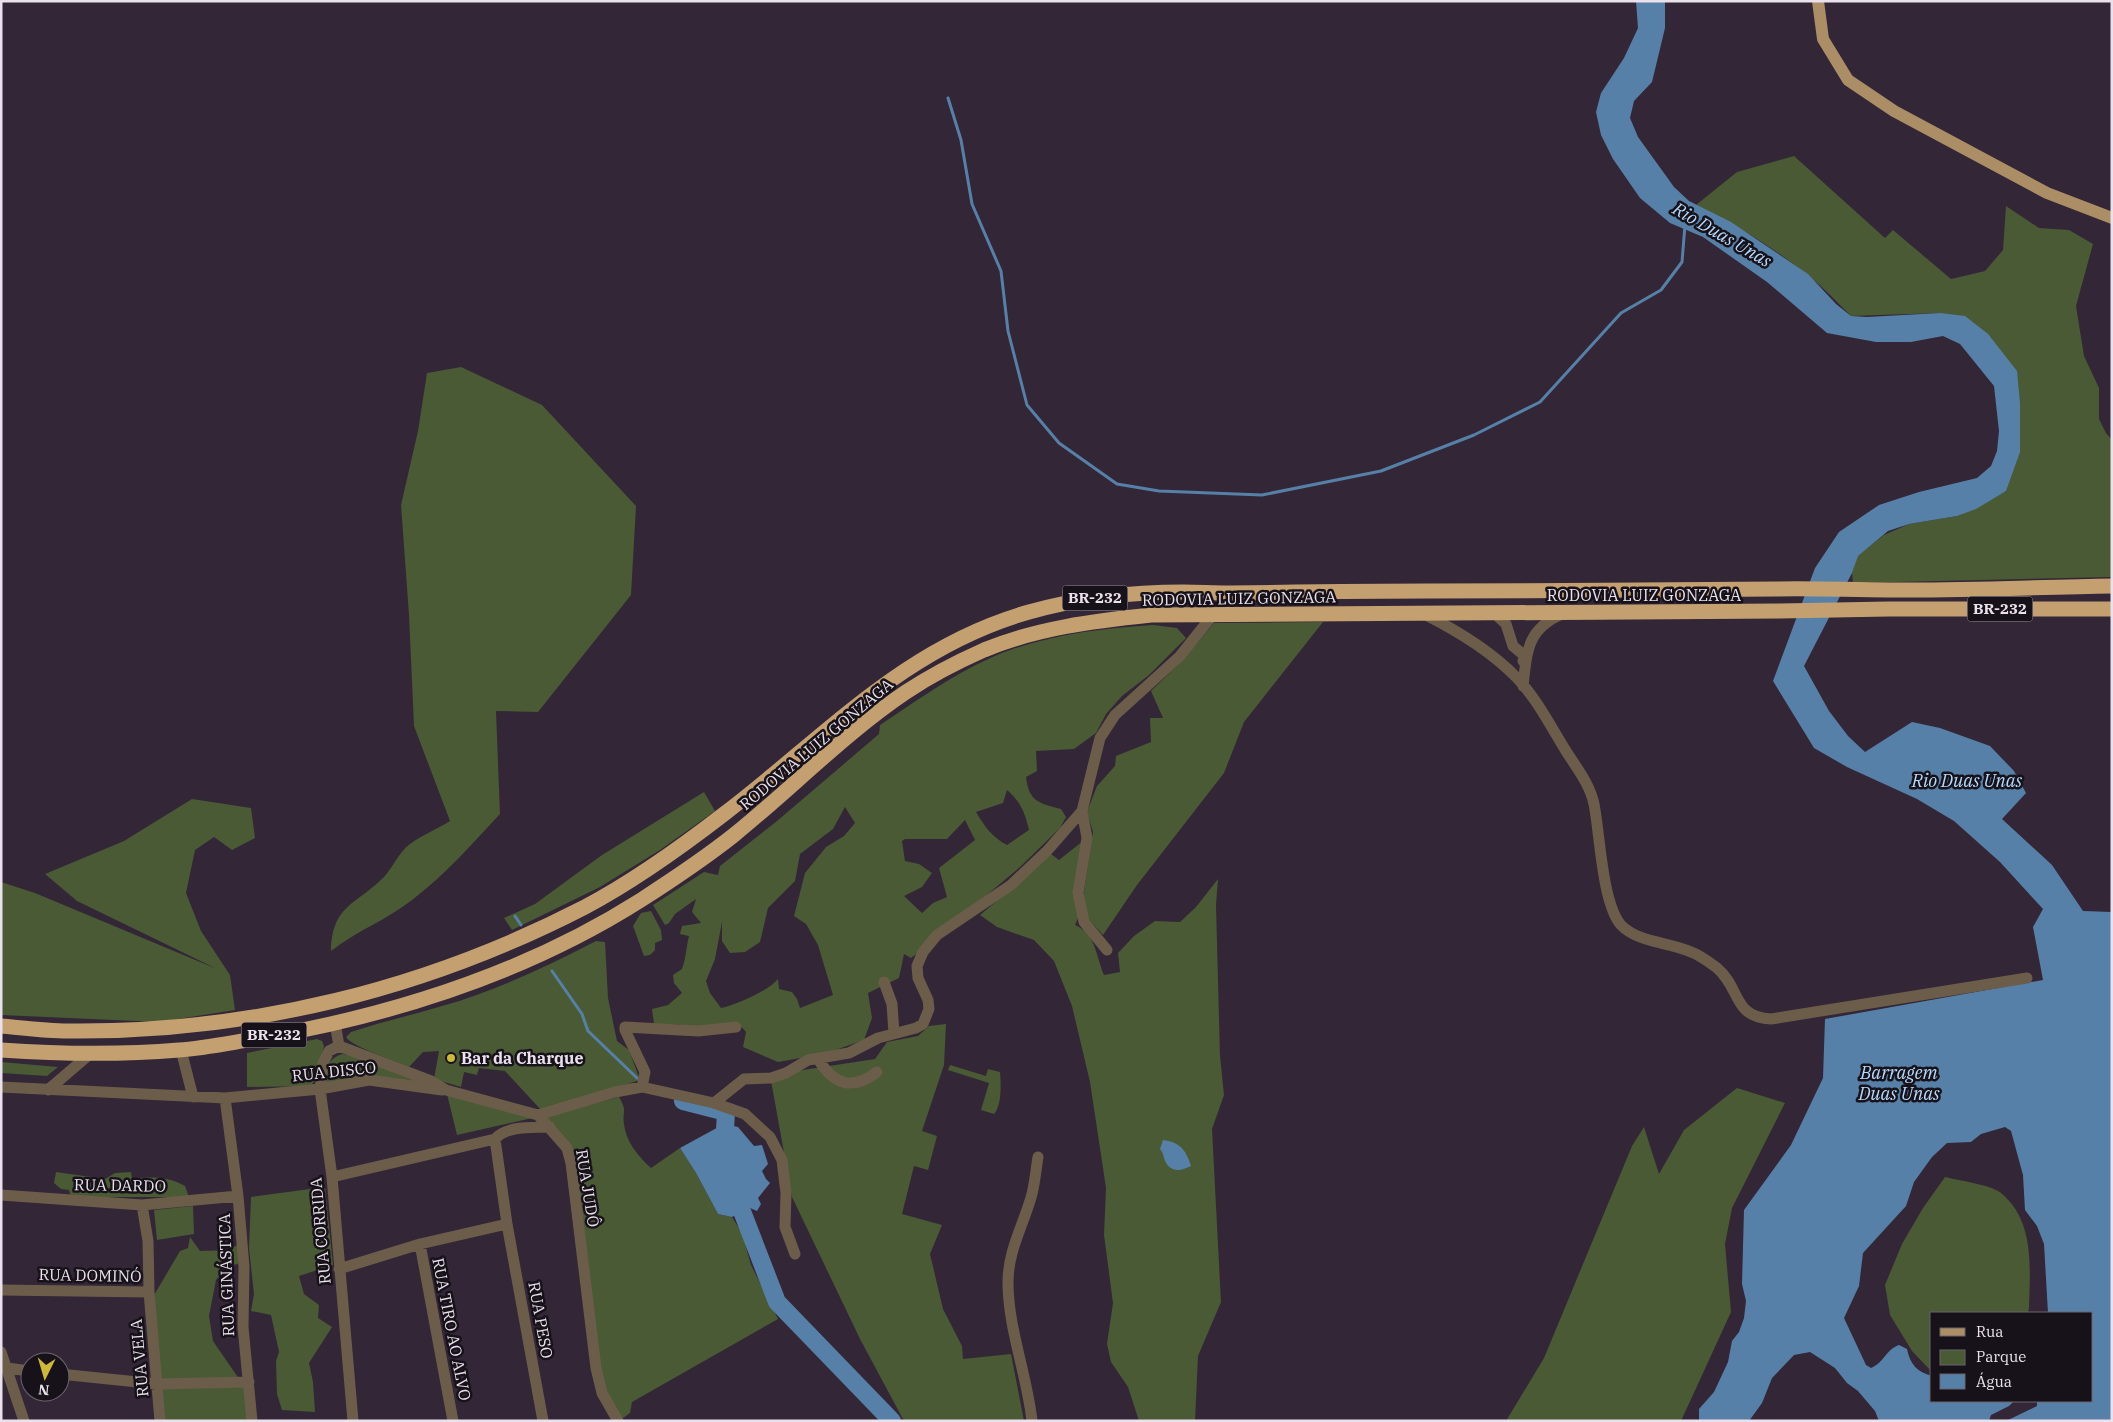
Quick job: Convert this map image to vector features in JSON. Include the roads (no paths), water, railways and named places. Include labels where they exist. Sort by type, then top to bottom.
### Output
[{"type":"highway","name":"RODOVIA LUIZ GONZAGA","points":[[1,1026],[65,1031],[185,1026],[329,1004],[419,978],[482,953],[586,906],[683,845],[754,791],[873,691],[921,659],[977,629],[1029,612],[1083,599],[1183,592],[1617,591],[1781,588],[1891,590],[2112,586]]},
{"type":"highway","name":"RODOVIA LUIZ GONZAGA","points":[[1,1050],[90,1053],[181,1050],[255,1039],[335,1023],[444,993],[536,956],[641,900],[733,836],[879,712],[906,692],[936,674],[986,650],[1046,630],[1086,622],[1151,615],[2112,609]]},
{"type":"main road","points":[[1818,1],[1824,39],[1848,80],[1894,111],[2047,193],[2112,218]]},
{"type":"street","points":[[1523,686],[1526,657],[1534,635],[1547,620],[1565,612]]},
{"type":"street","points":[[1494,613],[1506,624],[1513,646],[1526,657]]},
{"type":"street","points":[[1424,614],[1453,628],[1492,655],[1512,673],[1523,686],[1586,783],[1594,801],[1608,890],[1614,913],[1621,925],[1632,934],[1691,951],[1703,958],[1719,970],[1740,1004],[1749,1014],[1760,1019],[1771,1019],[2027,978]]},
{"type":"street","points":[[1107,950],[1084,922],[1078,893],[1087,838],[1082,811],[1100,738],[1115,715],[1180,656],[1212,616]]},
{"type":"street","points":[[1512,673],[1526,657]]},
{"type":"street","points":[[714,1103],[744,1079],[770,1078],[786,1073],[808,1060],[849,1053],[878,1038],[916,1028],[922,1024],[929,1009],[928,1000],[918,978],[917,966],[929,944],[937,935],[1011,885],[1047,851],[1082,811]]},
{"type":"street","points":[[884,982],[892,1004],[894,1033]]},
{"type":"street","points":[[335,1023],[339,1046]]},
{"type":"street","points":[[642,1087],[645,1072],[625,1030],[625,1026],[698,1031],[736,1027]]},
{"type":"street","name":"RUA CORRIDA","points":[[339,1046],[329,1051],[323,1063],[320,1088],[332,1177],[353,1421]]},
{"type":"street","name":"RUA JUDÔ","points":[[339,1046],[431,1081],[446,1090],[538,1115],[567,1148],[596,1368],[602,1393],[616,1420]]},
{"type":"street","points":[[181,1050],[193,1097]]},
{"type":"street","points":[[48,1090],[90,1053]]},
{"type":"street","points":[[818,1059],[824,1068],[841,1082],[859,1083],[876,1072]]},
{"type":"street","name":"RUA DISCO","points":[[1,1086],[225,1098],[320,1088],[369,1080],[446,1090]]},
{"type":"street","points":[[538,1115],[615,1092],[642,1087],[714,1103],[745,1114],[770,1137],[782,1160],[786,1193],[785,1227],[795,1254]]},
{"type":"street","name":"RUA GINÁSTICA","points":[[225,1098],[238,1196],[244,1267],[243,1327],[252,1421]]},
{"type":"street","points":[[332,1177],[495,1140],[505,1132],[521,1128],[550,1127]]},
{"type":"street","name":"RUA PESO","points":[[495,1140],[507,1224],[543,1421]]},
{"type":"street","points":[[1032,1421],[1026,1382],[1017,1346],[1008,1282],[1011,1254],[1032,1194],[1038,1157]]},
{"type":"street","name":"RUA DARDO","points":[[1,1195],[142,1205],[238,1196]]},
{"type":"street","name":"RUA DOMINÓ","points":[[1,1290],[150,1292],[148,1241],[142,1205]]},
{"type":"street","points":[[339,1269],[420,1244],[507,1224]]},
{"type":"street","name":"RUA TIRO AO ALVO","points":[[420,1244],[453,1421]]},
{"type":"street","name":"RUA VELA","points":[[150,1292],[160,1421]]},
{"type":"street","points":[[1,1352],[24,1421]]},
{"type":"street","points":[[7,1368],[20,1370]]},
{"type":"street","points":[[70,1375],[157,1384],[249,1382]]},
{"type":"water","name":"Barragem Duas Unas","points":[[1636,1],[1665,1],[1665,28],[1652,82],[1634,101],[1630,118],[1638,137],[1674,187],[1689,201],[1731,222],[1808,274],[1836,304],[1851,316],[1867,317],[1940,313],[1965,316],[1988,334],[2017,371],[2020,403],[2020,452],[2006,491],[1976,509],[1957,516],[1909,524],[1888,531],[1858,556],[1852,573],[1804,666],[1829,711],[1848,736],[1865,752],[1912,722],[1940,728],[1990,746],[2014,771],[2026,793],[2002,819],[2052,865],[2083,911],[2112,912],[2112,1421],[2006,1421],[2037,1406],[2037,1402],[2093,1402],[2093,1312],[2048,1312],[2044,1244],[2037,1226],[2025,1210],[2023,1175],[2011,1131],[2005,1127],[1981,1134],[1971,1142],[1947,1143],[1932,1157],[1914,1182],[1906,1206],[1863,1253],[1859,1286],[1844,1318],[1866,1365],[1871,1368],[1880,1362],[1894,1347],[1899,1345],[1907,1349],[1915,1367],[1930,1375],[1930,1402],[2013,1402],[2009,1406],[1991,1415],[1989,1421],[1879,1421],[1875,1411],[1835,1368],[1810,1352],[1794,1355],[1772,1378],[1762,1403],[1749,1421],[1699,1421],[1699,1409],[1714,1392],[1728,1362],[1732,1341],[1739,1332],[1744,1318],[1746,1301],[1742,1284],[1744,1210],[1791,1145],[1823,1078],[1825,1019],[2043,980],[2033,927],[2043,909],[2000,862],[1954,821],[1917,799],[1847,767],[1814,748],[1773,681],[1815,568],[1839,532],[1879,505],[1919,492],[1977,478],[1991,466],[1997,451],[1999,431],[1994,386],[1960,344],[1943,336],[1911,342],[1876,342],[1827,333],[1767,282],[1703,237],[1670,223],[1640,198],[1613,159],[1601,135],[1596,112],[1601,93],[1624,58],[1638,28]]},
{"type":"water","points":[[724,1124],[738,1127],[754,1146],[762,1145],[768,1164],[762,1171],[770,1183],[758,1198],[761,1204],[757,1211],[750,1208],[732,1217],[718,1214],[680,1148]]},
{"type":"water","points":[[1163,1140],[1174,1143],[1182,1148],[1191,1166],[1180,1170],[1170,1168],[1160,1149]]},
{"type":"waterway","name":"Rio Duas Unas","points":[[948,98],[961,140],[972,204],[1001,271],[1008,331],[1027,405],[1059,443],[1117,484],[1159,491],[1262,495],[1381,471],[1474,435],[1540,402],[1621,313],[1661,290],[1682,262],[1685,225]]},
{"type":"waterway","points":[[515,916],[521,925]]},
{"type":"waterway","points":[[552,971],[582,1014],[588,1031],[637,1078]]},
{"type":"waterway","points":[[683,1101],[726,1112],[724,1147]]},
{"type":"waterway","points":[[733,1188],[777,1302],[892,1421]]},
{"type":"place","name":"Bar da Charque","points":[[451,1058]]}]
